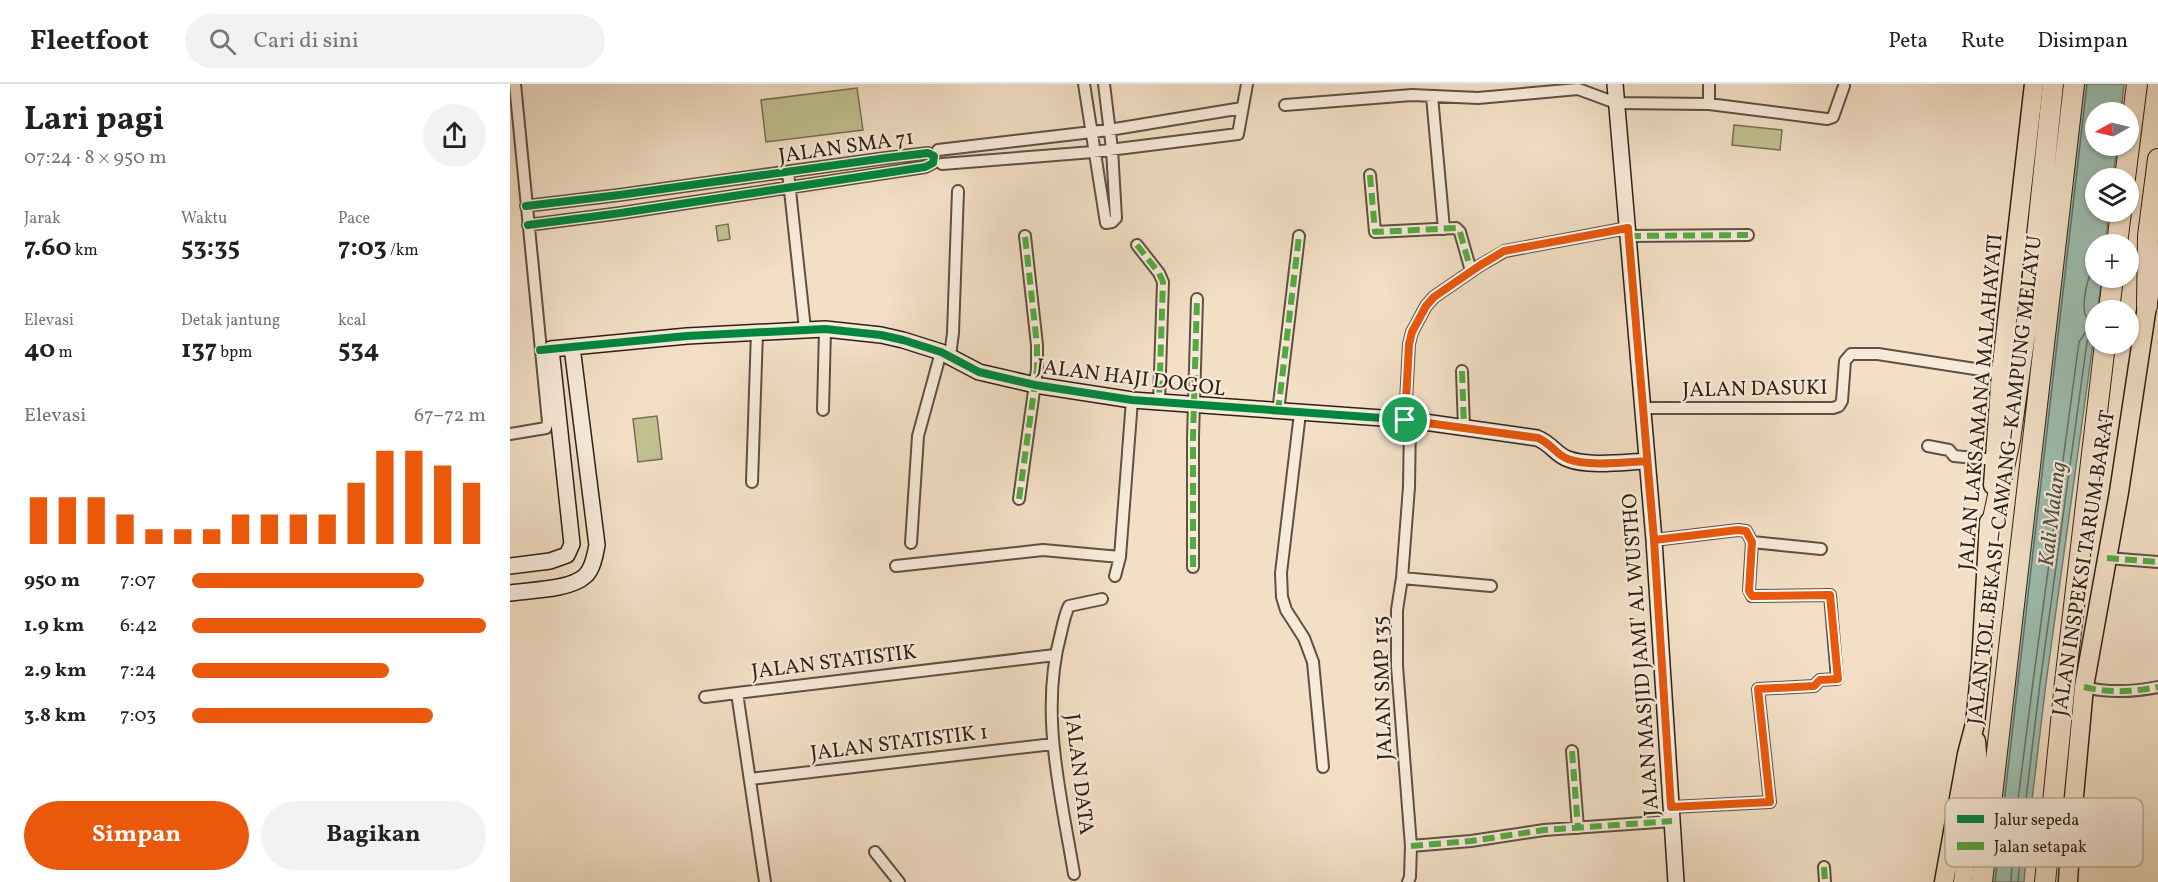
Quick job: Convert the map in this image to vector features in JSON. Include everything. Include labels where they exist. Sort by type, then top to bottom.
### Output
[{"type":"highway","points":[[1989,537],[2010,440],[2032,284],[2053,84]]},
{"type":"highway","name":"JALAN TOL BEKASI–CAWANG–KAMPUNG MELAYU","points":[[1992,798],[2074,84]]},
{"type":"highway","points":[[2126,168],[2137,84]]},
{"type":"highway","points":[[2147,306],[2148,236],[2158,159]]},
{"type":"highway","points":[[2053,798],[2104,354]]},
{"type":"highway","name":"JALAN TOL BEKASI–CAWANG–KAMPUNG MELAYU","points":[[1982,882],[1984,867]]},
{"type":"highway","points":[[2045,882],[2046,867]]},
{"type":"main road","name":"JALAN LAKSAMANA MALAHAYATI","points":[[1959,798],[1974,724],[1981,664],[2001,373],[2034,84]]},
{"type":"main road","name":"JALAN INSPEKSI TARUM BARAT","points":[[2074,798],[2084,687],[2119,492],[2147,306],[2156,276],[2158,253]]},
{"type":"main road","name":"JALAN LAKSAMANA MALAHAYATI","points":[[1974,724],[1978,765],[1974,798]]},
{"type":"main road","name":"JALAN LAKSAMANA MALAHAYATI","points":[[1944,882],[1947,867]]},
{"type":"main road","name":"JALAN LAKSAMANA MALAHAYATI","points":[[1963,882],[1965,867]]},
{"type":"main road","name":"JALAN INSPEKSI TARUM BARAT","points":[[2068,882],[2069,867]]},
{"type":"street","points":[[510,566],[549,561],[567,555],[572,544],[528,225],[514,84]]},
{"type":"street","points":[[1084,84],[1104,220],[1108,223],[1116,218],[1112,149],[1104,84]]},
{"type":"street","points":[[1242,108],[1247,84]]},
{"type":"street","name":"JALAN MASJID JAMI' AL WUSTHO","points":[[1616,84],[1654,540],[1676,882]]},
{"type":"street","points":[[1709,84],[1709,104]]},
{"type":"street","points":[[1285,105],[1412,95],[1478,98],[1574,87],[1616,103],[1709,104],[1827,119],[1833,117],[1844,86]]},
{"type":"street","points":[[1432,96],[1444,229]]},
{"type":"street","name":"JALAN SMA 71","points":[[938,150],[1109,130],[1242,108],[1238,134],[1094,152],[942,164]]},
{"type":"street","name":"JALAN SMA 71","points":[[526,206],[919,154],[928,153],[934,156],[933,163],[924,167],[790,189],[528,225]]},
{"type":"street","points":[[788,172],[805,329]]},
{"type":"street","points":[[1370,175],[1375,232],[1456,228],[1460,232],[1471,271]]},
{"type":"street","points":[[911,543],[918,436],[946,354],[954,322],[958,191]]},
{"type":"street","points":[[619,195],[621,213]]},
{"type":"street","name":"JALAN SMP 135","points":[[1408,882],[1411,846],[1397,666],[1398,610],[1409,487],[1407,420],[1409,344],[1412,332],[1426,306],[1434,297],[1504,251],[1629,232],[1748,235]]},
{"type":"street","points":[[1019,499],[1035,385],[1037,345],[1025,236]]},
{"type":"street","points":[[1278,412],[1299,236]]},
{"type":"street","points":[[1137,245],[1159,273],[1163,282],[1159,402]]},
{"type":"street","points":[[1193,567],[1193,437],[1197,299]]},
{"type":"street","points":[[823,410],[825,329]]},
{"type":"street","name":"JALAN HAJI DOGOL","points":[[546,349],[687,336],[825,329],[881,335],[924,345],[979,372],[1035,385],[1132,400],[1407,420],[1538,438],[1548,442],[1561,456],[1581,463],[1647,461]]},
{"type":"street","points":[[752,482],[757,332]]},
{"type":"street","points":[[510,593],[562,586],[577,581],[587,576],[594,560],[597,545],[573,347]]},
{"type":"street","points":[[510,434],[546,428],[548,422],[546,349]]},
{"type":"street","name":"JALAN DASUKI","points":[[1644,408],[1833,408],[1839,406],[1842,401],[1847,356],[1856,353],[1878,354],[2001,373]]},
{"type":"street","points":[[1462,371],[1464,428]]},
{"type":"street","points":[[1115,576],[1120,557],[1132,400]]},
{"type":"street","points":[[1300,413],[1281,573],[1282,597],[1288,615],[1304,638],[1313,662],[1323,767]]},
{"type":"street","points":[[1928,446],[1949,450],[1954,456],[1995,460]]},
{"type":"street","points":[[1411,846],[1578,828],[1770,802],[1758,689],[1814,686],[1820,680],[1838,679],[1830,595],[1752,596],[1749,591],[1752,542],[1746,531],[1654,540]]},
{"type":"street","points":[[1752,542],[1821,549]]},
{"type":"street","points":[[896,566],[1043,550],[1120,557]]},
{"type":"street","points":[[2107,558],[2158,562]]},
{"type":"street","points":[[1402,578],[1491,586]]},
{"type":"street","name":"JALAN DATA","points":[[1074,874],[1053,744],[1051,689],[1054,655],[1069,606],[1102,599]]},
{"type":"street","name":"JALAN STATISTIK","points":[[765,882],[737,693],[1054,655]]},
{"type":"street","points":[[2084,687],[2103,691],[2130,691],[2158,687]]},
{"type":"street","points":[[705,697],[737,693]]},
{"type":"street","name":"JALAN STATISTIK 1","points":[[750,779],[1053,744]]},
{"type":"street","points":[[1572,751],[1578,828]]},
{"type":"street","points":[[875,852],[898,882]]},
{"type":"street","points":[[1824,867],[1825,882]]},
{"type":"green space","points":[[857,88],[863,130],[766,142],[761,100]]},
{"type":"green space","points":[[1734,125],[1782,130],[1780,150],[1732,145]]},
{"type":"green space","points":[[728,224],[730,239],[718,241],[716,226]]},
{"type":"green space","points":[[657,416],[662,459],[638,462],[633,419]]},
{"type":"water","name":"Kali Malang","points":[[2074,84],[2124,84],[2122,102],[2085,102],[2085,156],[2116,156],[2114,168],[2085,168],[2085,222],[2108,222],[2106,234],[2085,234],[2085,288],[2101,288],[2099,300],[2085,300],[2085,354],[2091,354],[2032,798],[1992,798]]},
{"type":"water","points":[[1984,867],[2025,867],[2024,882],[1982,882]]},
{"type":"marked path","points":[[1370,175],[1375,232],[1456,228],[1460,232],[1471,271]]},
{"type":"marked path","points":[[1405,420],[1409,344],[1412,332],[1426,306],[1434,297],[1505,251],[1628,228]]},
{"type":"marked path","points":[[1629,236],[1748,235]]},
{"type":"marked path","points":[[1019,499],[1037,369],[1037,345],[1025,236]]},
{"type":"marked path","points":[[1278,412],[1299,236]]},
{"type":"marked path","points":[[1137,245],[1159,273],[1163,282],[1159,402]]},
{"type":"marked path","points":[[1193,567],[1193,437],[1197,299]]},
{"type":"marked path","points":[[1462,371],[1464,428]]},
{"type":"marked path","points":[[2107,558],[2158,562]]},
{"type":"marked path","points":[[1672,807],[1770,802],[1758,689],[1814,686],[1820,680],[1837,679],[1830,595]]},
{"type":"marked path","points":[[2084,687],[2121,691],[2158,687]]},
{"type":"marked path","points":[[1572,751],[1578,828]]},
{"type":"marked path","points":[[1411,846],[1471,841],[1544,830],[1672,821]]},
{"type":"marked path","points":[[1824,867],[1825,882]]},
{"type":"cycle path","points":[[526,206],[886,158],[928,153],[934,156],[933,163],[925,167],[528,225]]},
{"type":"cycle path","points":[[540,350],[687,336],[825,329],[881,335],[903,340],[941,352],[979,372],[1035,385],[1132,400],[1410,420],[1537,438],[1560,455],[1586,463],[1647,461]]},
{"type":"route","points":[[1405,420],[1409,344],[1416,322],[1434,297],[1504,251],[1628,228],[1654,540],[1671,807],[1770,802],[1758,689],[1814,686],[1820,680],[1838,679],[1830,595],[1752,596],[1749,591],[1752,542],[1746,531],[1654,540],[1647,461],[1581,463],[1561,456],[1548,442],[1538,438],[1405,420]]}]
